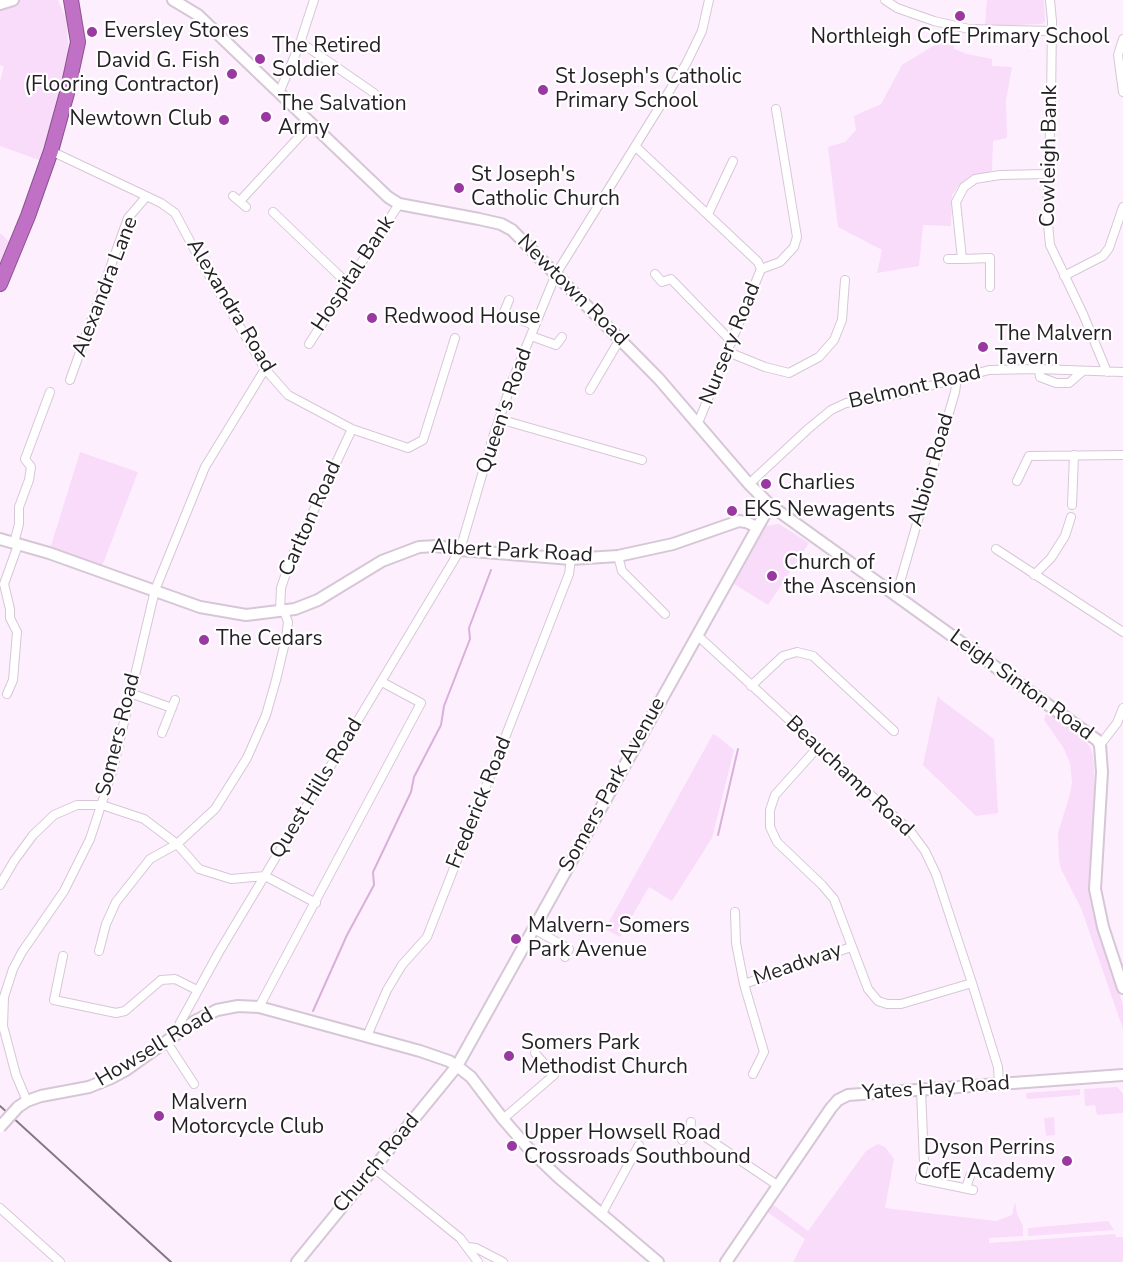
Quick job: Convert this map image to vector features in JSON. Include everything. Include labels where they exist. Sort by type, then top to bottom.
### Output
[{"type":"highway","points":[[0,284],[51,151],[67,93],[78,42],[71,0]]},
{"type":"street","points":[[0,4],[13,0]]},
{"type":"street","name":"Newtown Road","points":[[173,0],[198,15],[388,197],[399,204],[501,224],[512,230],[620,339],[770,505]]},
{"type":"street","points":[[279,93],[314,0]]},
{"type":"street","name":"Queen's Road","points":[[460,550],[499,419],[556,274],[686,64],[702,32],[709,0]]},
{"type":"street","points":[[885,0],[897,8],[934,21],[969,29],[1051,30]]},
{"type":"street","name":"Cowleigh Bank","points":[[1050,0],[1051,103],[1047,174],[1050,245],[1107,372]]},
{"type":"street","points":[[1123,39],[1118,55],[1123,92]]},
{"type":"street","points":[[300,42],[374,93]]},
{"type":"street","points":[[761,269],[771,267],[787,256],[794,247],[797,237],[776,109]]},
{"type":"street","points":[[233,195],[243,204],[311,124]]},
{"type":"street","name":"Nursery Road","points":[[636,147],[758,262],[761,269],[698,423]]},
{"type":"street","name":"Alexandra Road","points":[[51,151],[161,203],[175,213],[200,260],[265,369],[288,395],[352,429],[408,448],[423,440],[451,341]]},
{"type":"street","points":[[708,214],[733,161]]},
{"type":"street","points":[[962,259],[956,202],[964,187],[975,179],[992,176],[1047,174]]},
{"type":"street","name":"Alexandra Lane","points":[[70,381],[128,218],[146,197]]},
{"type":"street","name":"Hospital Bank","points":[[309,344],[399,204]]},
{"type":"street","points":[[1064,276],[1103,256],[1109,248],[1123,207]]},
{"type":"street","points":[[273,212],[347,283]]},
{"type":"street","points":[[948,259],[990,258],[990,287]]},
{"type":"street","points":[[655,274],[662,282],[671,279],[732,342]]},
{"type":"street","points":[[728,352],[765,367],[789,372],[819,357],[834,340],[842,320],[845,280]]},
{"type":"street","points":[[509,300],[504,312],[535,326]]},
{"type":"street","points":[[531,336],[554,350],[562,337]]},
{"type":"street","points":[[590,390],[620,339]]},
{"type":"street","name":"Somers Road","points":[[22,1104],[3,1026],[4,997],[13,969],[64,891],[90,839],[112,770],[155,590],[205,467],[265,369]]},
{"type":"street","name":"Belmont Road","points":[[1039,369],[1040,377],[1056,384],[1069,383],[1083,371]]},
{"type":"street","name":"Belmont Road","points":[[749,484],[808,429],[831,410],[846,403],[900,394],[989,370],[1123,372]]},
{"type":"street","name":"Albion Road","points":[[896,596],[955,392],[957,378]]},
{"type":"street","points":[[7,694],[13,680],[17,632],[10,618],[4,584],[16,544],[19,507],[29,480],[31,467],[25,459],[50,392]]},
{"type":"street","points":[[499,419],[642,460]]},
{"type":"street","name":"Carlton Road","points":[[99,951],[106,924],[116,902],[150,859],[177,844],[215,808],[247,758],[266,715],[287,630],[288,622],[282,611],[281,588],[290,561],[352,429]]},
{"type":"street","points":[[1072,505],[1074,455]]},
{"type":"street","points":[[1017,481],[1029,456],[1123,455]]},
{"type":"street","name":"Leigh Sinton Road","points":[[770,505],[1091,735],[1100,745],[1102,788],[1095,889],[1103,927],[1119,963],[1123,988]]},
{"type":"street","name":"Somers Park Avenue","points":[[457,1066],[770,505]]},
{"type":"street","points":[[1034,575],[1051,558],[1065,536],[1071,517]]},
{"type":"street","name":"Albert Park Road","points":[[0,539],[49,553],[200,607],[246,615],[282,611],[318,600],[366,570],[404,552],[428,546],[571,559],[618,556],[673,544],[739,521],[757,527]]},
{"type":"street","points":[[996,549],[1123,632]]},
{"type":"street","name":"Quest Hills Road","points":[[180,1031],[180,1023],[197,990],[460,550]]},
{"type":"street","points":[[618,556],[622,571],[658,600],[665,614]]},
{"type":"street","name":"Frederick Road","points":[[367,1036],[387,990],[402,965],[427,937],[524,692],[569,573],[571,559]]},
{"type":"street","name":"Beauchamp Road","points":[[697,635],[911,832],[925,851],[936,874],[972,983],[998,1067],[999,1084]]},
{"type":"street","points":[[751,686],[783,656],[797,652],[813,656],[894,731]]},
{"type":"street","points":[[259,1007],[421,703],[382,682]]},
{"type":"street","points":[[130,693],[173,704],[162,733]]},
{"type":"street","points":[[1100,745],[1117,723],[1123,708]]},
{"type":"street","points":[[818,747],[775,795],[770,810],[770,827],[777,842],[822,885],[834,900],[868,989],[878,1001],[887,1004],[901,1004],[972,983]]},
{"type":"street","points":[[0,885],[33,835],[54,815],[77,805],[102,805],[144,819],[177,844],[199,869],[231,879],[265,876],[316,903]]},
{"type":"street","name":"Meadway","points":[[735,912],[736,943],[744,984],[764,1053],[753,1074]]},
{"type":"street","points":[[534,929],[569,949],[565,957]]},
{"type":"street","name":"Meadway","points":[[744,984],[851,947]]},
{"type":"street","points":[[63,956],[54,1000],[116,1012],[125,1011],[161,980],[175,979],[197,990]]},
{"type":"street","name":"Howsell Road","points":[[22,1104],[89,1087],[103,1081],[126,1070],[180,1031],[217,1010],[238,1006],[259,1007],[367,1036],[449,1061],[457,1066]]},
{"type":"street","points":[[166,1041],[194,1084]]},
{"type":"street","points":[[503,1119],[554,1075],[535,1053]]},
{"type":"street","points":[[457,1066],[471,1077],[529,1149],[601,1215],[658,1262]]},
{"type":"street","name":"Church Road","points":[[301,1261],[457,1066]]},
{"type":"street","name":"Yates Hay Road","points":[[726,1262],[777,1185],[838,1100],[848,1095],[1123,1075]]},
{"type":"street","points":[[921,1089],[924,1163],[917,1179],[969,1189],[970,1176]]},
{"type":"street","points":[[0,1127],[22,1104]]},
{"type":"street","points":[[682,1140],[690,1131],[691,1122]]},
{"type":"street","points":[[690,1131],[718,1144],[777,1185]]},
{"type":"street","points":[[601,1215],[639,1145]]},
{"type":"street","points":[[374,1168],[460,1238],[478,1262]]},
{"type":"street","points":[[0,1208],[60,1262]]},
{"type":"street","points":[[468,1247],[476,1248],[503,1262]]},
{"type":"shaded area","points":[[0,0],[58,0],[66,19],[70,66],[42,161],[0,146],[0,81],[4,67],[0,65]]},
{"type":"shaded area","points":[[987,0],[1044,0],[1045,21],[1042,24],[985,26]]},
{"type":"shaded area","points":[[953,35],[954,49],[992,59],[992,66],[1012,67],[1006,100],[1007,138],[993,141],[992,171],[960,184],[952,195],[951,226],[923,225],[919,266],[877,273],[882,250],[838,227],[828,147],[845,142],[856,130],[854,116],[881,104],[902,65]]},
{"type":"shaded area","points":[[0,233],[12,244],[0,270]]},
{"type":"shaded area","points":[[80,452],[138,472],[101,569],[50,549]]},
{"type":"shaded area","points":[[779,524],[809,543],[768,605],[734,584],[766,526]]},
{"type":"shaded area","points":[[938,695],[940,699],[994,739],[998,813],[976,816],[923,765]]},
{"type":"shaded area","points":[[1049,713],[1081,736],[1090,747],[1093,756],[1095,789],[1089,886],[1098,930],[1123,1005],[1123,1029],[1081,908],[1061,869],[1058,833],[1072,782],[1070,763],[1063,747],[1044,720],[1046,714]]},
{"type":"shaded area","points":[[713,734],[734,750],[712,838],[672,901],[649,887],[620,937],[605,929]]},
{"type":"shaded area","points":[[1117,1087],[1123,1094],[1123,1113],[1097,1115],[1095,1105],[1085,1106],[1084,1089]]},
{"type":"shaded area","points":[[1080,1089],[1080,1095],[1027,1099],[1026,1093]]},
{"type":"shaded area","points":[[1054,1117],[1055,1135],[1046,1136],[1044,1118]]},
{"type":"shaded area","points":[[878,1144],[885,1147],[894,1159],[885,1208],[996,1221],[1012,1215],[1015,1202],[1017,1214],[1023,1226],[1023,1236],[989,1238],[989,1243],[1115,1234],[1116,1237],[1123,1237],[1123,1262],[793,1262],[805,1239],[766,1211],[772,1204],[808,1231],[866,1151]]},
{"type":"shaded area","points":[[1108,1221],[1114,1230],[1028,1236],[1028,1228]]},
{"type":"waterway","points":[[313,1011],[347,935],[374,885],[373,872],[411,792],[414,777],[441,725],[444,706],[470,639],[469,628],[491,570]]},
{"type":"waterway","points":[[718,835],[738,749]]},
{"type":"railway","points":[[0,1106],[171,1262]]},
{"type":"place","name":"Northleigh CofE Primary School","points":[[960,16]]},
{"type":"place","name":"Eversley Stores","points":[[92,32]]},
{"type":"place","name":"The Retired Soldier","points":[[260,59]]},
{"type":"place","name":"David G. Fish (Flooring Contractor)","points":[[232,74]]},
{"type":"place","name":"St Joseph's Catholic Primary School","points":[[543,90]]},
{"type":"place","name":"The Salvation Army","points":[[266,117]]},
{"type":"place","name":"Newtown Club","points":[[224,120]]},
{"type":"place","name":"St Joseph's Catholic Church","points":[[459,188]]},
{"type":"place","name":"Redwood House","points":[[372,318]]},
{"type":"place","name":"The Malvern Tavern","points":[[983,347]]},
{"type":"place","name":"Charlies","points":[[766,484]]},
{"type":"place","name":"EKS Newagents","points":[[732,511]]},
{"type":"place","name":"Church of the Ascension","points":[[772,576]]},
{"type":"place","name":"The Cedars","points":[[204,640]]},
{"type":"place","name":"Malvern- Somers Park Avenue","points":[[516,939]]},
{"type":"place","name":"Somers Park Methodist Church","points":[[509,1056]]},
{"type":"place","name":"Malvern Motorcycle Club","points":[[159,1116]]},
{"type":"place","name":"Upper Howsell Road Crossroads Southbound","points":[[512,1146]]},
{"type":"place","name":"Dyson Perrins CofE Academy","points":[[1067,1161]]}]
